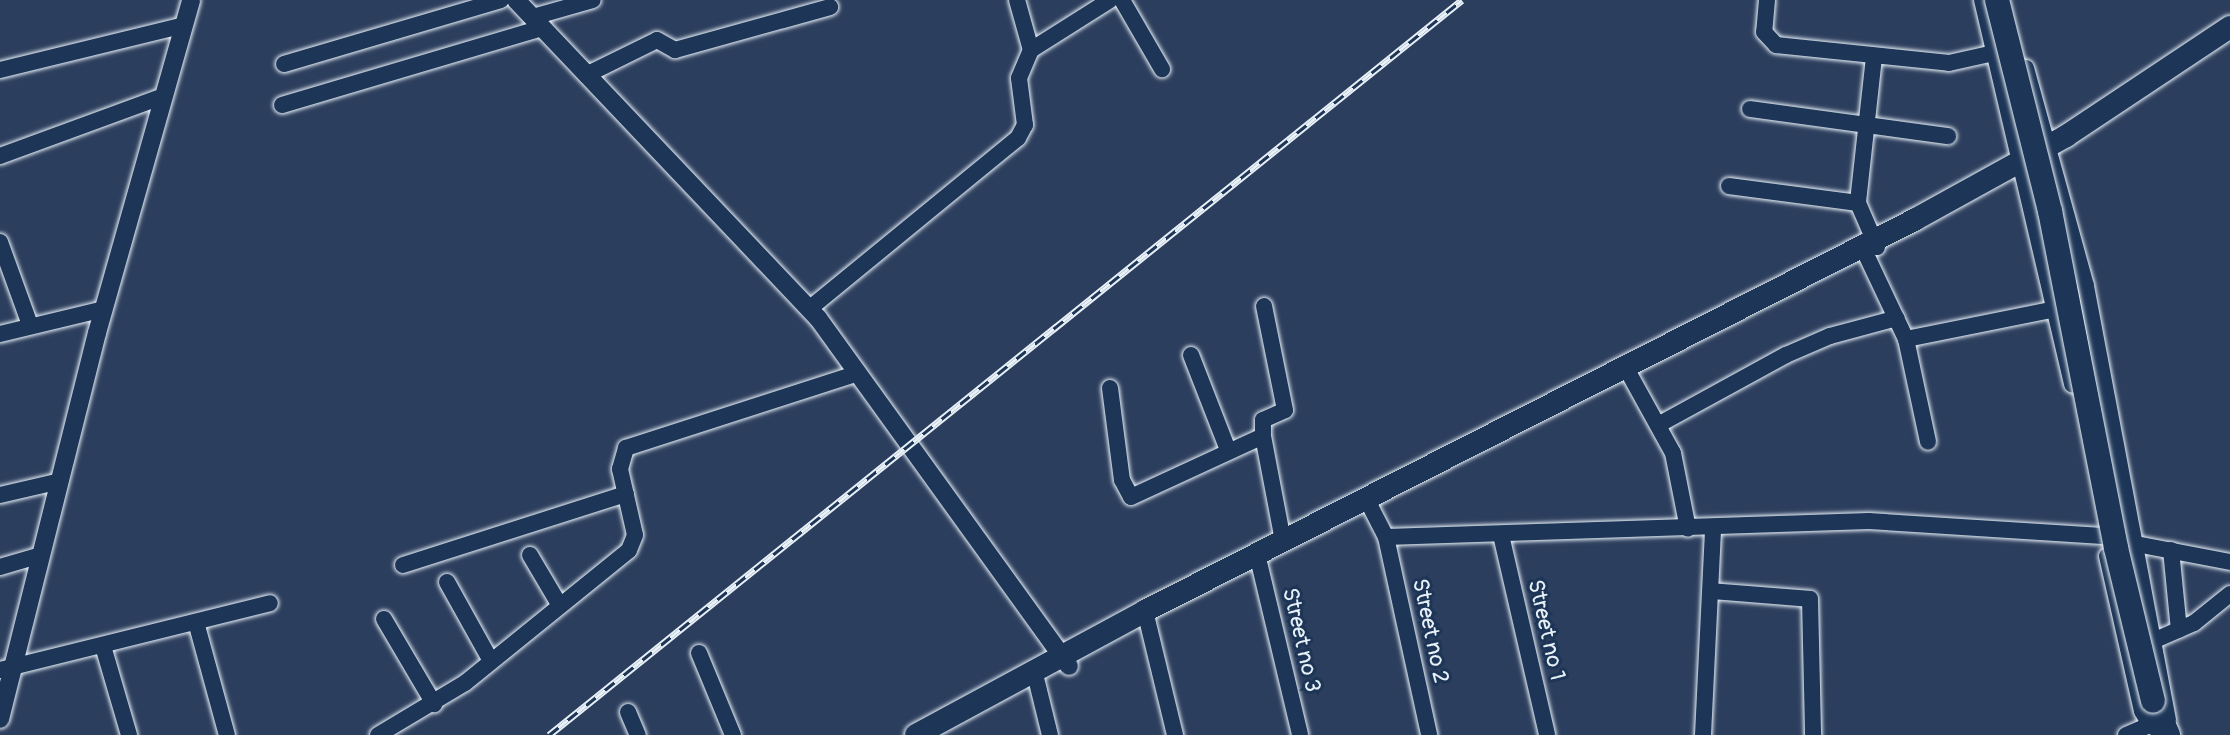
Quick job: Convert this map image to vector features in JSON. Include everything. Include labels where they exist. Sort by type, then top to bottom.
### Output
[{"type":"main road","points":[[1997,0],[2050,211],[2116,548],[2161,726]]},
{"type":"main road","points":[[2050,152],[2230,27]]},
{"type":"main road","points":[[916,735],[1066,662],[1147,616],[1629,373],[2024,168],[2230,42]]},
{"type":"main road","points":[[1259,560],[1283,541],[1369,502]]},
{"type":"main road","points":[[939,735],[1036,676]]},
{"type":"street","points":[[0,719],[7,668],[41,555],[104,309],[191,0]]},
{"type":"street","points":[[284,64],[501,0]]},
{"type":"street","points":[[516,0],[809,309],[1066,662]]},
{"type":"street","points":[[282,105],[538,23],[593,0]]},
{"type":"street","points":[[1017,0],[1031,50]]},
{"type":"street","points":[[809,309],[1018,138],[1025,125],[1019,78],[1031,50],[1081,8],[1110,0]]},
{"type":"street","points":[[1122,0],[1162,69]]},
{"type":"street","points":[[1767,0],[1764,32],[1776,45],[1949,63],[1994,53]]},
{"type":"street","points":[[1982,0],[2056,309],[2124,648],[2161,726]]},
{"type":"street","points":[[2009,0],[2086,286],[2153,641],[2161,726]]},
{"type":"street","points":[[586,75],[657,40],[675,50],[830,7]]},
{"type":"street","points":[[0,70],[184,25]]},
{"type":"street","points":[[1874,57],[1858,203],[1870,248],[1906,339],[1928,442]]},
{"type":"street","points":[[0,156],[164,96]]},
{"type":"street","points":[[1750,109],[1948,136]]},
{"type":"street","points":[[1729,186],[1858,203]]},
{"type":"street","points":[[0,242],[30,325]]},
{"type":"street","points":[[1264,306],[1285,410],[1263,420],[1263,436],[1283,541]]},
{"type":"street","points":[[0,334],[104,309]]},
{"type":"street","points":[[1906,339],[2056,309]]},
{"type":"street","points":[[1658,425],[1786,355],[1830,336],[1897,318]]},
{"type":"street","points":[[1191,355],[1228,450]]},
{"type":"street","points":[[378,735],[434,704],[633,545],[620,459],[626,448],[858,373]]},
{"type":"street","points":[[1629,373],[1658,425],[1682,484],[1688,529]]},
{"type":"street","points":[[1110,388],[1122,480],[1131,497],[1263,436]]},
{"type":"street","points":[[0,495],[60,481]]},
{"type":"street","points":[[403,565],[626,494]]},
{"type":"street","name":"Street no 2","points":[[1369,502],[1386,537],[1429,735]]},
{"type":"street","points":[[1386,537],[1869,521],[2103,536]]},
{"type":"street","points":[[1703,735],[1713,528]]},
{"type":"street","name":"Street no 1","points":[[1501,535],[1547,735]]},
{"type":"street","points":[[2136,544],[2230,562]]},
{"type":"street","points":[[2171,550],[2179,630]]},
{"type":"street","points":[[0,567],[41,555]]},
{"type":"street","points":[[530,555],[559,604]]},
{"type":"street","name":"Street no 3","points":[[1259,560],[1300,735]]},
{"type":"street","points":[[447,582],[491,661]]},
{"type":"street","points":[[1711,591],[1810,599],[1813,735]]},
{"type":"street","points":[[2153,641],[2179,630],[2230,594]]},
{"type":"street","points":[[7,668],[270,603]]},
{"type":"street","points":[[1147,616],[1175,735]]},
{"type":"street","points":[[384,619],[434,704]]},
{"type":"street","points":[[196,622],[227,735]]},
{"type":"street","points":[[103,646],[129,735]]},
{"type":"street","points":[[699,653],[733,735]]},
{"type":"street","points":[[1036,676],[1050,735]]},
{"type":"street","points":[[628,712],[638,735]]},
{"type":"street","points":[[2126,735],[2161,726]]},
{"type":"railway","points":[[549,735],[1462,0]]}]
